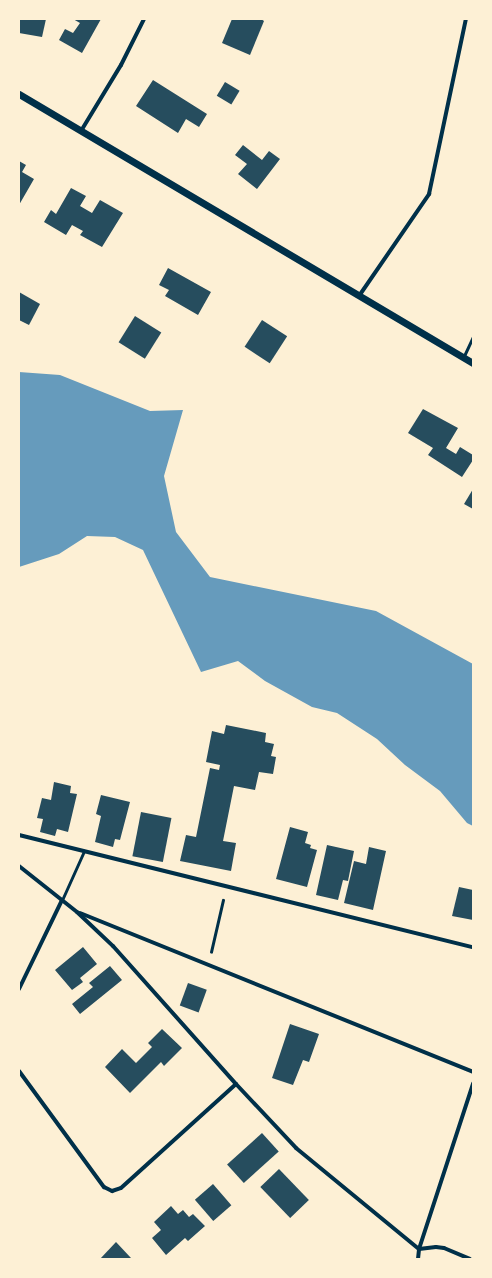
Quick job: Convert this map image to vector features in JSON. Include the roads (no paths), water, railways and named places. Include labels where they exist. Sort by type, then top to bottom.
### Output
[{"type":"street","points":[[81,131],[121,65],[144,19]]},
{"type":"street","points":[[359,297],[429,194],[466,19]]},
{"type":"street","points":[[19,94],[473,364]]},
{"type":"street","points":[[19,835],[473,947]]},
{"type":"street","points":[[19,866],[77,912],[139,974],[236,1084],[307,1158],[419,1249],[436,1247],[444,1248],[470,1259]]},
{"type":"street","points":[[19,989],[62,900]]},
{"type":"street","points":[[77,912],[473,1072]]},
{"type":"street","points":[[19,1071],[104,1187],[112,1191],[121,1188],[236,1084]]},
{"type":"street","points":[[418,1259],[419,1249],[473,1084]]},
{"type":"lane","points":[[464,358],[473,337]]},
{"type":"lane","points":[[62,900],[84,851]]},
{"type":"water","points":[[19,372],[60,375],[150,411],[183,410],[164,476],[176,532],[210,577],[376,611],[473,664],[473,826],[467,823],[440,791],[405,765],[377,739],[337,713],[312,707],[265,681],[238,661],[201,672],[143,550],[115,537],[87,536],[59,554],[19,567]]}]
